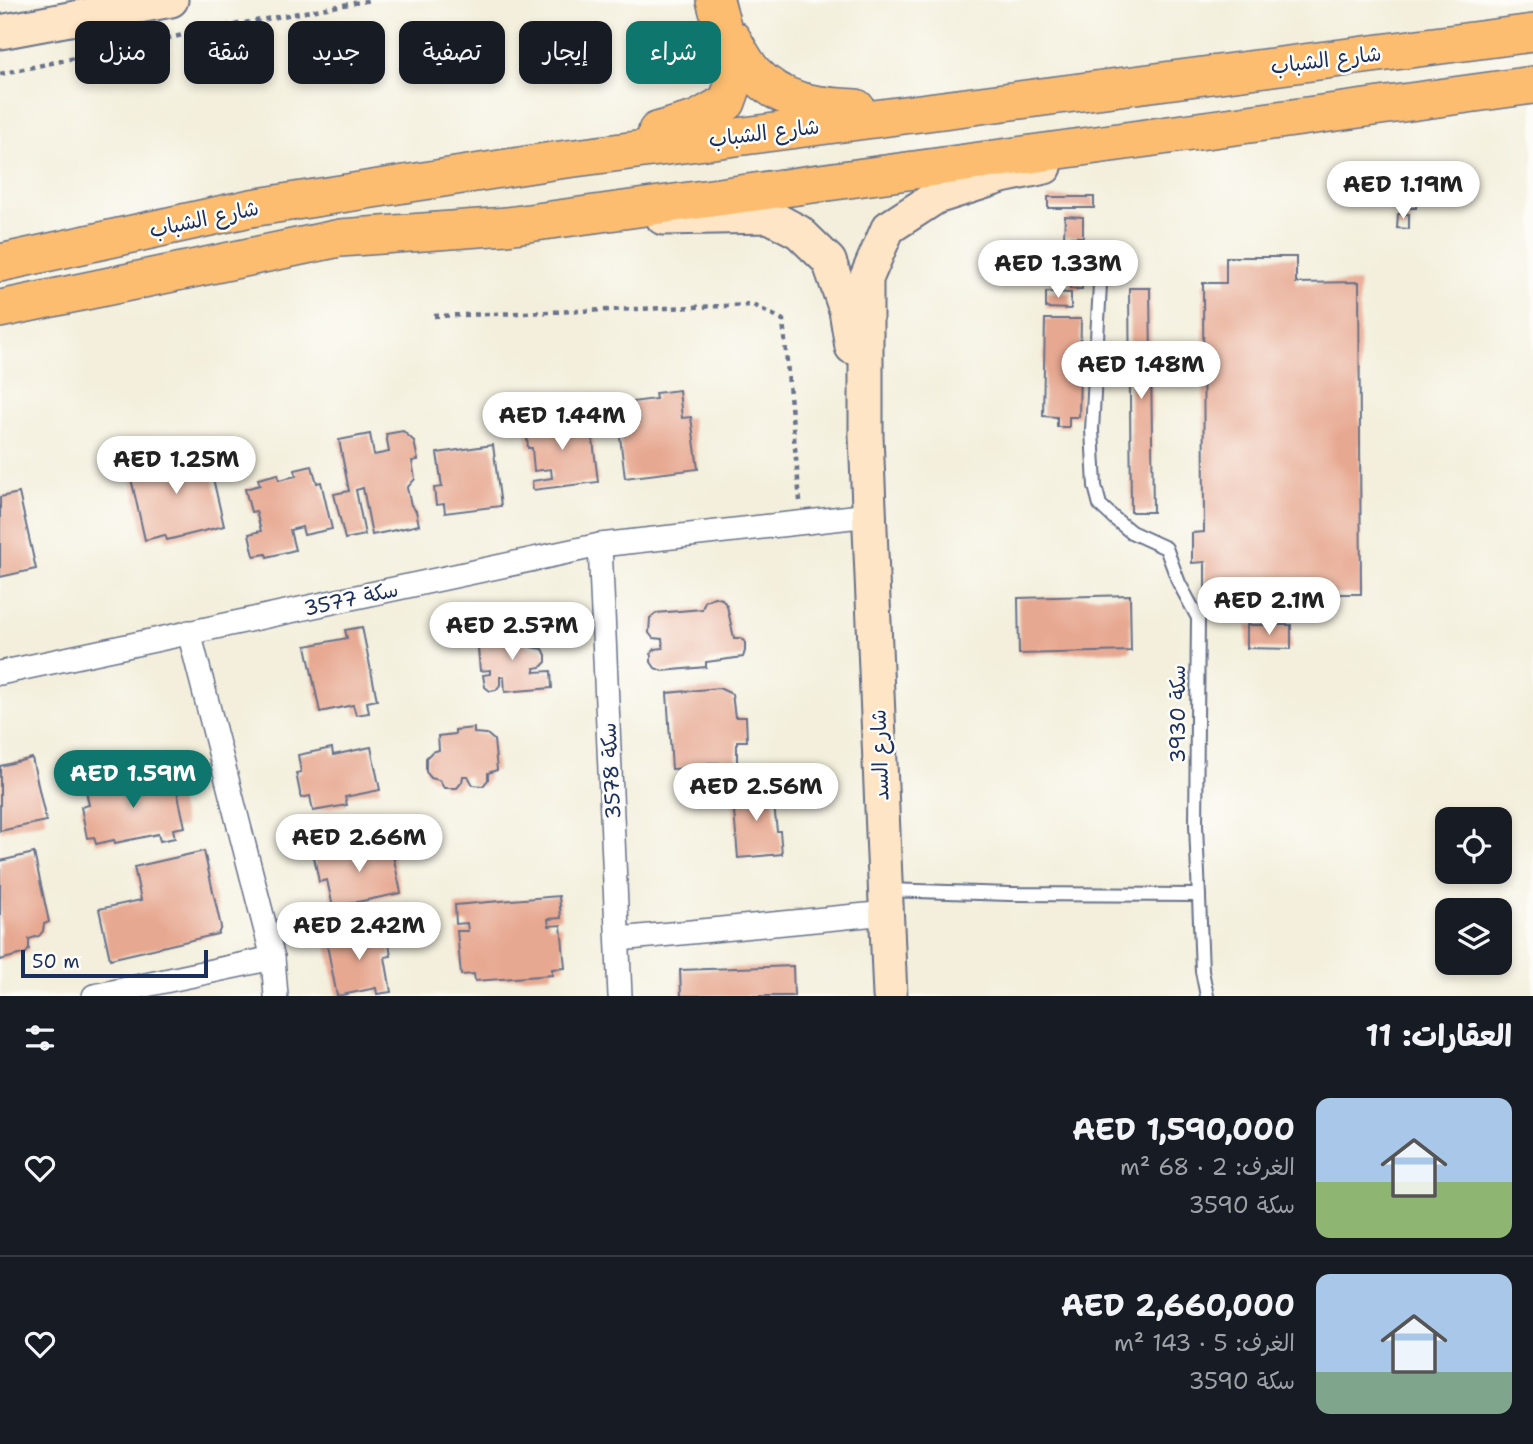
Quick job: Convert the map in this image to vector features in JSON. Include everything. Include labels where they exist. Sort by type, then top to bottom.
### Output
[{"type":"main road","points":[[717,9],[753,72],[780,95],[823,107],[945,110]]},
{"type":"main road","points":[[552,161],[698,120],[727,102],[736,78],[717,9]]},
{"type":"main road","name":"شارع الشباب","points":[[0,262],[251,208],[552,161],[1533,33]]},
{"type":"main road","points":[[0,309],[340,238],[506,226],[1533,86]]},
{"type":"street","points":[[0,32],[171,0]]},
{"type":"street","points":[[866,436],[866,279],[888,228],[936,197],[1003,176],[1235,128]]},
{"type":"street","points":[[506,226],[769,216],[799,232],[829,261],[846,310],[866,436]]},
{"type":"street","name":"شارع السد","points":[[866,436],[890,996]]},
{"type":"street","name":"سكة 3577","points":[[0,673],[600,545],[870,514]]},
{"type":"street","name":"سكة 3578","points":[[600,545],[620,996]]},
{"type":"street","points":[[189,632],[273,958],[276,996]]},
{"type":"street","points":[[619,939],[886,901]]},
{"type":"street","points":[[94,996],[273,958]]},
{"type":"lane","name":"سكة 3930","points":[[1101,266],[1092,430],[1100,505],[1131,532],[1166,548],[1198,618],[1196,825],[1202,971],[1207,996]]},
{"type":"lane","points":[[886,901],[1010,894],[1199,895]]},
{"type":"path","points":[[0,74],[211,29],[371,0]]},
{"type":"path","points":[[434,316],[753,305],[772,313],[783,320],[802,523]]},
{"type":"building","points":[[1402,194],[1417,195],[1416,208],[1401,208]]},
{"type":"building","points":[[1048,197],[1094,197],[1094,208],[1048,208]]},
{"type":"building","points":[[1398,214],[1409,214],[1409,229],[1397,228]]},
{"type":"building","points":[[1065,216],[1083,217],[1083,237],[1064,237]]},
{"type":"building","points":[[1226,257],[1296,257],[1296,283],[1359,282],[1361,594],[1296,594],[1297,600],[1271,601],[1271,594],[1205,594],[1205,562],[1192,563],[1192,533],[1204,532],[1203,283],[1226,283]]},
{"type":"building","points":[[1071,260],[1083,261],[1082,289],[1070,289]]},
{"type":"building","points":[[1129,288],[1150,288],[1153,512],[1131,512]]},
{"type":"building","points":[[1046,292],[1071,293],[1071,309],[1046,308]]},
{"type":"building","points":[[1045,319],[1081,319],[1079,417],[1069,417],[1069,427],[1057,427],[1057,417],[1043,416]]},
{"type":"building","points":[[679,390],[682,418],[691,417],[698,469],[625,478],[616,404],[656,399],[655,393]]},
{"type":"building","points":[[562,416],[563,427],[591,424],[598,482],[533,490],[532,481],[552,478],[551,469],[534,471],[525,420]]},
{"type":"building","points":[[403,431],[414,441],[418,460],[412,461],[415,479],[407,488],[419,525],[372,535],[363,488],[356,490],[365,535],[345,539],[334,494],[349,491],[339,440],[370,434],[374,455],[389,452],[386,434]]},
{"type":"building","points":[[201,445],[204,457],[200,458],[204,475],[212,474],[224,526],[167,540],[165,535],[145,540],[128,465],[152,460],[154,466],[168,462],[170,457],[176,455],[186,459],[183,448]]},
{"type":"building","points":[[493,445],[501,506],[445,513],[444,504],[436,505],[434,488],[442,487],[437,453]]},
{"type":"building","points":[[312,466],[317,483],[321,482],[332,529],[304,535],[302,527],[290,530],[295,550],[267,557],[266,554],[254,556],[249,534],[261,531],[256,511],[251,512],[245,489],[260,485],[258,479],[278,474],[279,480],[296,476],[295,470]]},
{"type":"building","points":[[19,493],[36,569],[0,577],[0,497]]},
{"type":"building","points":[[1130,595],[1131,651],[1019,654],[1018,598]]},
{"type":"building","points":[[714,597],[722,599],[727,606],[734,638],[745,642],[743,657],[706,662],[706,667],[662,671],[655,668],[651,662],[651,654],[655,649],[663,648],[662,639],[653,638],[649,633],[650,618],[656,613],[702,609],[705,601]]},
{"type":"building","points":[[500,624],[511,624],[514,635],[531,647],[543,649],[546,662],[541,667],[534,668],[535,672],[551,671],[552,688],[505,692],[504,677],[500,677],[500,685],[496,690],[490,691],[485,687],[483,675],[490,674],[490,670],[480,671],[477,637],[492,636],[494,628]]},
{"type":"building","points":[[1247,625],[1291,625],[1291,649],[1247,648]]},
{"type":"building","points":[[362,627],[377,700],[367,702],[369,713],[356,715],[353,705],[320,712],[306,646],[347,638],[345,630]]},
{"type":"building","points":[[719,688],[732,694],[735,717],[746,717],[747,741],[737,741],[737,765],[729,769],[723,768],[719,763],[708,763],[708,767],[672,769],[667,693]]},
{"type":"building","points":[[474,728],[474,733],[487,734],[494,740],[497,770],[488,773],[488,780],[483,786],[473,785],[468,776],[463,776],[457,788],[444,788],[439,780],[431,778],[426,772],[426,758],[439,750],[438,736],[455,734],[455,730]]},
{"type":"building","points":[[371,747],[380,790],[345,797],[347,805],[313,811],[310,796],[301,798],[296,773],[301,772],[298,755],[332,748],[333,755]]},
{"type":"building","points":[[32,758],[46,821],[0,831],[0,766]]},
{"type":"building","points":[[160,772],[162,780],[174,777],[185,827],[173,829],[175,838],[160,841],[158,834],[96,844],[94,837],[87,838],[81,807],[89,805],[85,786],[111,780],[112,788],[144,781],[143,776]]},
{"type":"building","points":[[754,786],[766,789],[773,797],[782,854],[738,858],[732,788]]},
{"type":"building","points":[[390,841],[401,893],[333,907],[327,880],[319,882],[314,857]]},
{"type":"building","points":[[204,851],[221,927],[218,934],[110,959],[99,909],[141,900],[134,867]]},
{"type":"building","points":[[34,853],[49,922],[44,924],[39,936],[29,939],[26,953],[0,960],[0,861]]},
{"type":"building","points":[[559,896],[561,918],[548,919],[549,926],[561,925],[565,968],[552,969],[552,975],[475,981],[474,974],[461,975],[457,931],[468,931],[467,923],[456,924],[455,905]]},
{"type":"building","points":[[351,931],[353,937],[387,931],[391,956],[385,957],[391,992],[377,994],[376,988],[337,996],[325,935]]},
{"type":"building","points":[[793,966],[794,996],[681,996],[680,970]]}]
